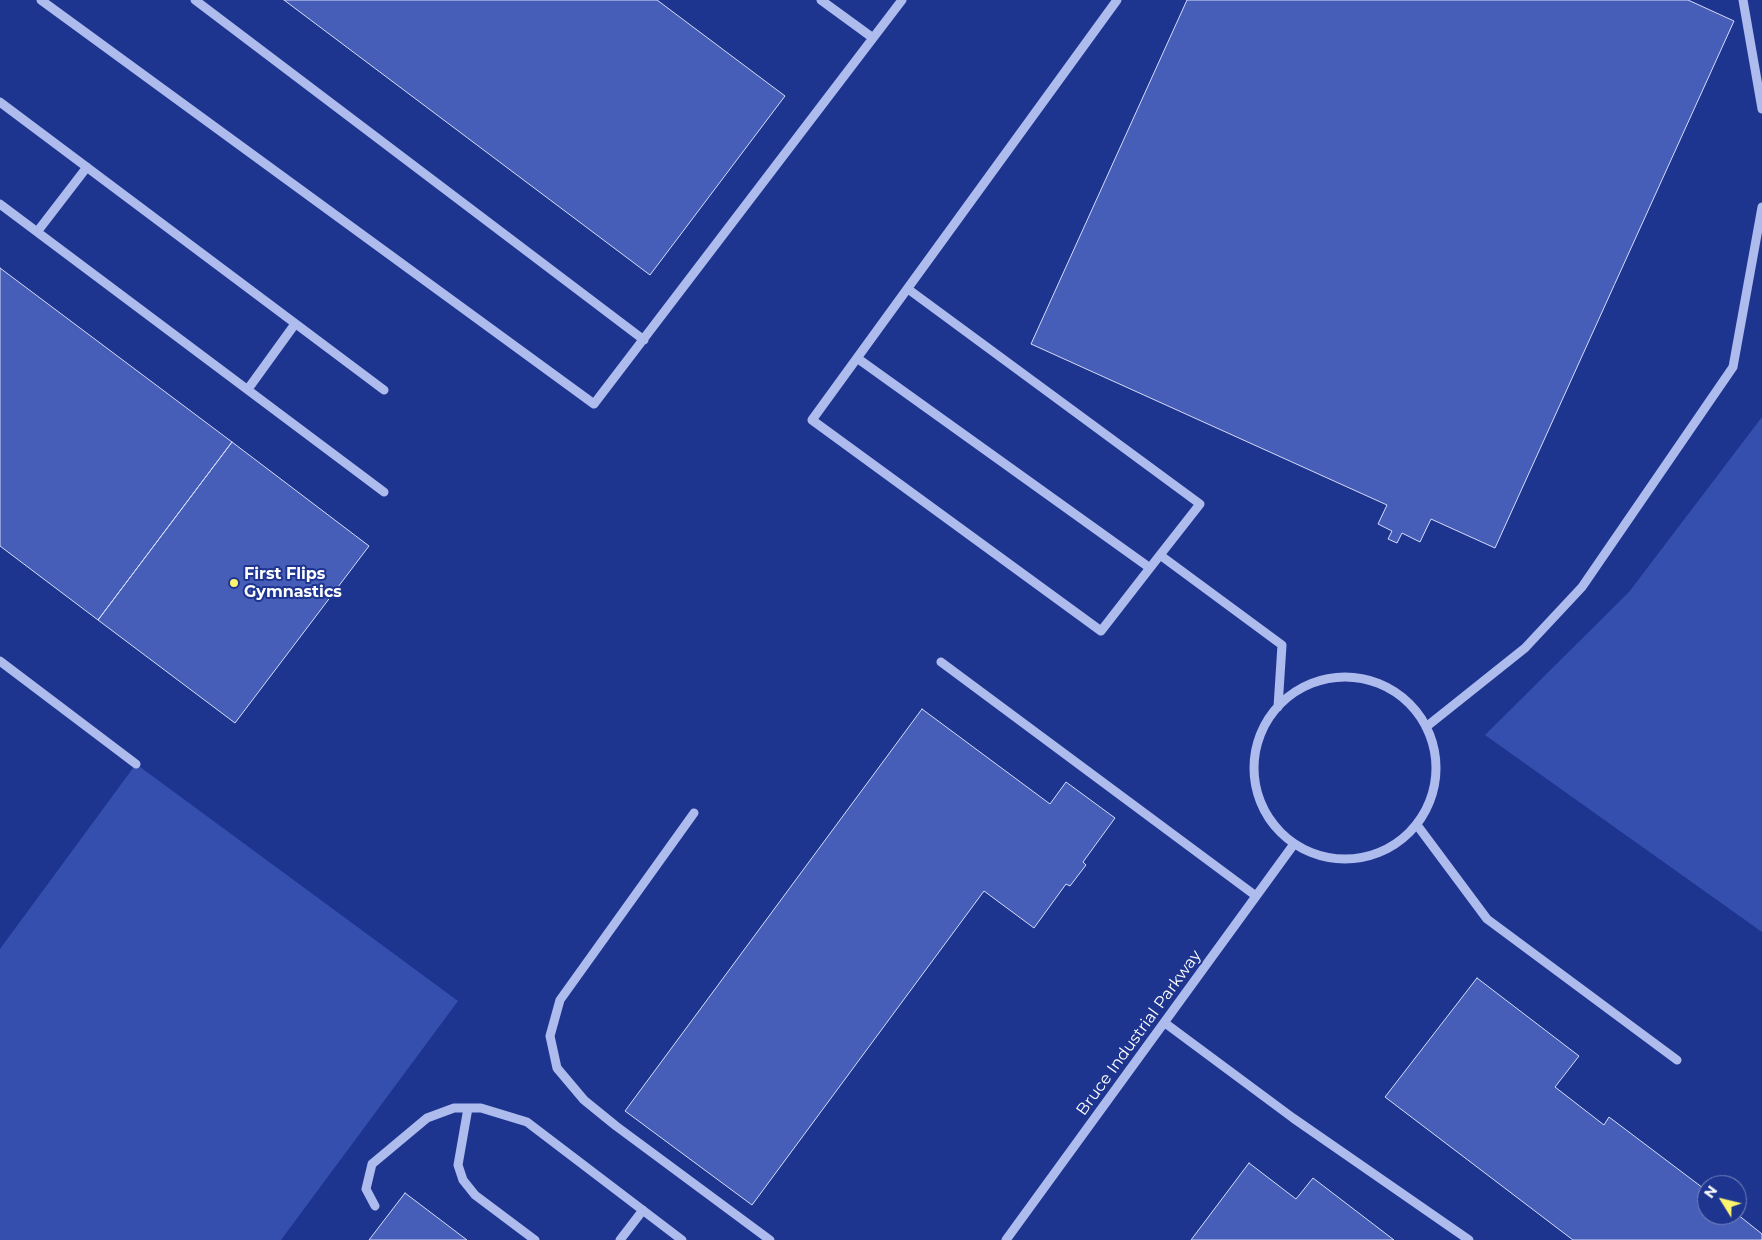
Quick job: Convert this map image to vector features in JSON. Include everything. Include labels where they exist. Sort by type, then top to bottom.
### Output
[{"type":"street","points":[[41,0],[594,404],[902,0]]},
{"type":"street","points":[[195,0],[644,340]]},
{"type":"street","points":[[821,0],[873,38]]},
{"type":"street","points":[[908,289],[1200,504],[1101,631],[812,420],[1117,0]]},
{"type":"street","points":[[1743,0],[1762,109]]},
{"type":"street","points":[[0,102],[384,390]]},
{"type":"street","points":[[37,232],[87,167]]},
{"type":"street","points":[[0,204],[384,492]]},
{"type":"street","points":[[1426,727],[1525,648],[1582,587],[1733,367],[1762,207]]},
{"type":"street","points":[[248,389],[295,324]]},
{"type":"street","points":[[857,358],[1150,568]]},
{"type":"street","points":[[1160,555],[1282,645],[1278,707]]},
{"type":"street","points":[[0,661],[136,764]]},
{"type":"street","points":[[941,662],[1256,896]]},
{"type":"street","points":[[1332,678],[1363,678],[1392,689],[1415,709],[1426,727],[1431,736],[1436,766],[1432,797],[1417,825],[1397,844],[1372,855],[1345,859],[1318,855],[1294,844],[1271,822],[1258,794],[1254,764],[1261,733],[1278,707],[1302,687],[1332,678]]},
{"type":"street","points":[[694,813],[560,1000],[550,1036],[556,1068],[584,1100],[616,1126],[770,1240]]},
{"type":"street","points":[[1417,825],[1488,919],[1677,1060]]},
{"type":"street","name":"Bruce Industrial Parkway","points":[[1006,1240],[1294,844]]},
{"type":"street","points":[[1165,1023],[1293,1118],[1470,1240]]},
{"type":"street","points":[[375,1206],[366,1189],[372,1164],[427,1118],[454,1108],[481,1108],[527,1122],[682,1240]]},
{"type":"street","points":[[468,1108],[458,1165],[463,1180],[475,1196],[535,1240]]},
{"type":"street","points":[[620,1240],[643,1210]]},
{"type":"shaded area","points":[[1762,417],[1762,932],[1485,735],[1629,592]]},
{"type":"shaded area","points":[[136,764],[458,1001],[281,1240],[0,1240],[0,949]]},
{"type":"building","points":[[284,0],[657,0],[785,96],[650,275]]},
{"type":"building","points":[[1187,0],[1688,0],[1734,21],[1495,548],[1431,519],[1420,542],[1402,533],[1397,543],[1388,539],[1392,531],[1378,524],[1387,505],[1031,344]]},
{"type":"building","points":[[0,268],[232,442],[98,620],[0,546]]},
{"type":"building","name":"First Flips Gymnastics","points":[[232,442],[369,546],[235,723],[98,620]]},
{"type":"building","points":[[922,709],[1050,804],[1066,782],[1115,818],[1083,862],[1086,865],[1070,886],[1066,884],[1034,928],[984,891],[752,1205],[625,1111]]},
{"type":"building","points":[[1477,978],[1579,1056],[1555,1087],[1604,1125],[1609,1117],[1697,1183],[1697,1225],[1747,1225],[1747,1222],[1762,1234],[1762,1240],[1573,1240],[1385,1097]]},
{"type":"building","points":[[1249,1163],[1296,1199],[1313,1178],[1394,1240],[1191,1240]]},
{"type":"building","points":[[405,1193],[467,1240],[369,1240]]},
{"type":"place","name":"First Flips Gymnastics","points":[[234,583]]}]
